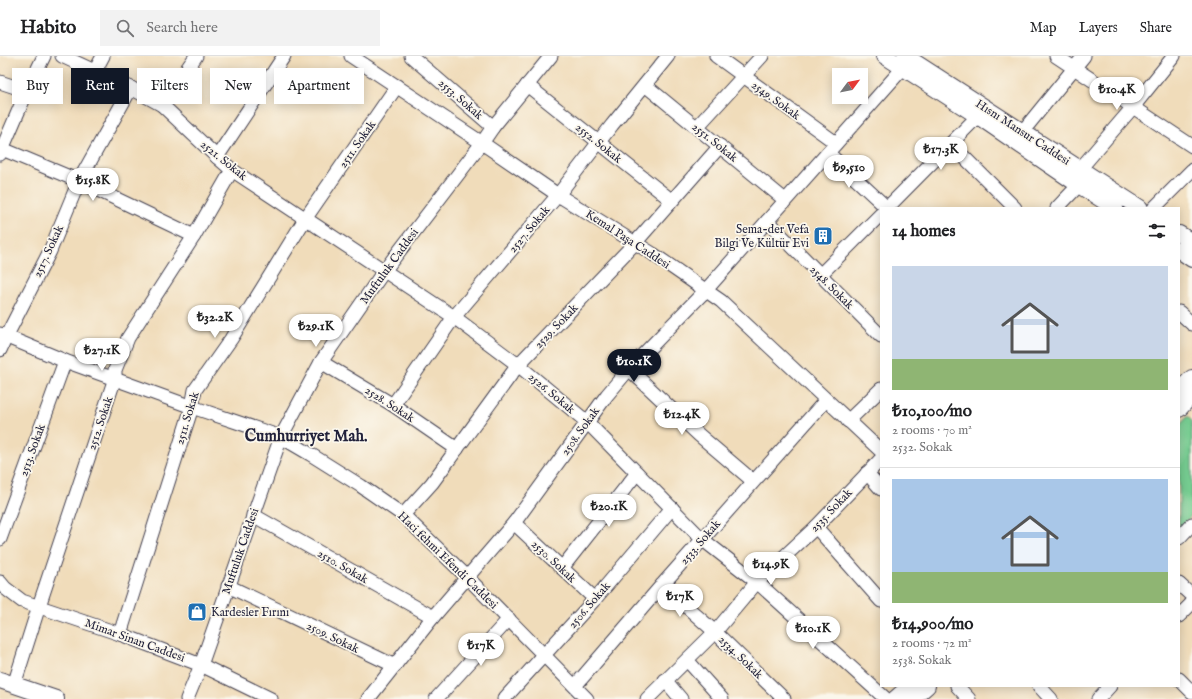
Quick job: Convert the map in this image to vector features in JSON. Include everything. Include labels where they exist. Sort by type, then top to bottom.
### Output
[{"type":"main road","points":[[885,56],[906,59],[978,116],[1113,207]]},
{"type":"main road","name":"Hısnı Mansur Caddesi","points":[[906,59],[1023,131],[1138,207]]},
{"type":"main road","points":[[1180,235],[1192,242]]},
{"type":"main road","points":[[1180,251],[1192,259]]},
{"type":"main road","points":[[1186,399],[1192,378]]},
{"type":"main road","points":[[5,684],[34,699]]},
{"type":"main road","points":[[5,684],[56,699]]},
{"type":"main road","points":[[895,699],[909,687]]},
{"type":"main road","points":[[912,699],[926,687]]},
{"type":"street","points":[[38,68],[44,56]]},
{"type":"street","name":"2521. Sokak","points":[[62,56],[88,68]]},
{"type":"street","points":[[97,68],[103,56]]},
{"type":"street","points":[[162,105],[196,56]]},
{"type":"street","points":[[217,157],[284,56]]},
{"type":"street","name":"2553. Sokak","points":[[411,56],[493,127]]},
{"type":"street","name":"Muftuluk Caddesi","points":[[187,699],[202,665],[228,586],[281,437],[321,362],[384,271],[493,127],[551,56]]},
{"type":"street","name":"2527. Sokak","points":[[392,405],[454,317],[558,195],[668,56]]},
{"type":"street","name":"2549. Sokak","points":[[716,56],[832,148],[886,207]]},
{"type":"street","points":[[697,127],[762,56]]},
{"type":"street","points":[[1056,56],[1192,146]]},
{"type":"street","points":[[1023,131],[1084,56]]},
{"type":"street","points":[[1080,169],[1174,56]]},
{"type":"street","name":"Kemal Paşa Caddesi","points":[[354,57],[558,195],[635,243],[721,301],[880,450]]},
{"type":"street","name":"2508. Sokak","points":[[368,699],[433,617],[514,523],[587,422],[629,369],[706,290],[832,148],[906,59]]},
{"type":"street","points":[[0,82],[12,86]]},
{"type":"street","name":"2552. Sokak","points":[[527,85],[671,200]]},
{"type":"street","name":"2551. Sokak","points":[[645,85],[785,200]]},
{"type":"street","name":"2511. Sokak","points":[[120,634],[192,407],[195,390],[230,338],[305,219],[397,86]]},
{"type":"street","name":"2521. Sokak","points":[[129,87],[162,105],[232,170],[384,271]]},
{"type":"street","name":"2517. Sokak","points":[[0,350],[3,335],[50,251],[79,181],[132,88]]},
{"type":"street","points":[[21,104],[1,150],[79,181],[194,236]]},
{"type":"street","points":[[888,207],[978,116]]},
{"type":"street","points":[[951,144],[1014,207]]},
{"type":"street","name":"2529. Sokak","points":[[403,515],[432,483],[518,365],[635,243],[671,200],[720,146]]},
{"type":"street","name":"2512. Sokak","points":[[5,684],[39,606],[115,378],[115,370],[128,338],[194,236],[232,170]]},
{"type":"street","points":[[1155,207],[1192,170]]},
{"type":"street","points":[[1058,207],[1079,185]]},
{"type":"street","points":[[820,275],[880,215]]},
{"type":"street","name":"2548. Sokak","points":[[767,221],[880,335]]},
{"type":"street","name":"2526. Sokak","points":[[384,271],[454,317],[518,365],[587,422],[702,539],[758,582],[886,699]]},
{"type":"street","points":[[1180,313],[1192,324]]},
{"type":"street","name":"Haci fehmi Efendi Caddesi","points":[[3,335],[65,361],[192,407],[281,437],[361,486],[403,515],[467,577],[587,699]]},
{"type":"street","name":"2513. Sokak","points":[[0,538],[65,361]]},
{"type":"street","name":"2528. Sokak","points":[[321,362],[392,405],[457,449]]},
{"type":"street","points":[[629,369],[699,435],[753,482]]},
{"type":"street","points":[[848,421],[880,390]]},
{"type":"street","name":"2533. Sokak","points":[[575,686],[702,539],[826,400]]},
{"type":"street","name":"2535. Sokak","points":[[647,699],[715,632],[758,582],[816,527],[880,460]]},
{"type":"street","points":[[562,568],[637,473]]},
{"type":"street","points":[[867,473],[880,488]]},
{"type":"street","name":"2506. Sokak","points":[[504,699],[595,599],[672,508]]},
{"type":"street","name":"2510. Sokak","points":[[253,515],[433,617]]},
{"type":"street","name":"2530. Sokak","points":[[514,523],[595,599]]},
{"type":"street","points":[[1180,537],[1192,524]]},
{"type":"street","points":[[816,527],[880,600]]},
{"type":"street","name":"Mimar Sinan Caddesi","points":[[0,582],[5,588],[22,601],[120,634],[202,665],[271,699]]},
{"type":"street","name":"2534. Sokak","points":[[662,585],[715,632],[784,699]]},
{"type":"street","points":[[1180,585],[1192,596]]},
{"type":"street","name":"2509. Sokak","points":[[228,586],[395,666]]},
{"type":"street","points":[[1180,615],[1192,603]]},
{"type":"street","points":[[436,699],[509,619]]},
{"type":"street","points":[[687,660],[722,699]]},
{"type":"street","points":[[665,680],[681,699]]},
{"type":"street","points":[[1180,680],[1192,692]]},
{"type":"street","points":[[958,687],[969,699]]},
{"type":"street","points":[[1040,687],[1051,699]]},
{"type":"street","points":[[1098,699],[1108,687]]},
{"type":"green space","points":[[1188,416],[1192,420],[1192,515],[1180,528],[1180,425]]},
{"type":"place","name":"Sema-der Vefa Bilgi Ve Kültür Evi","points":[[823,236]]},
{"type":"place","name":"Kardesler Fırını","points":[[197,612]]},
{"type":"district","name":"Cumhurriyet Mah.","points":[[306,435]]}]
